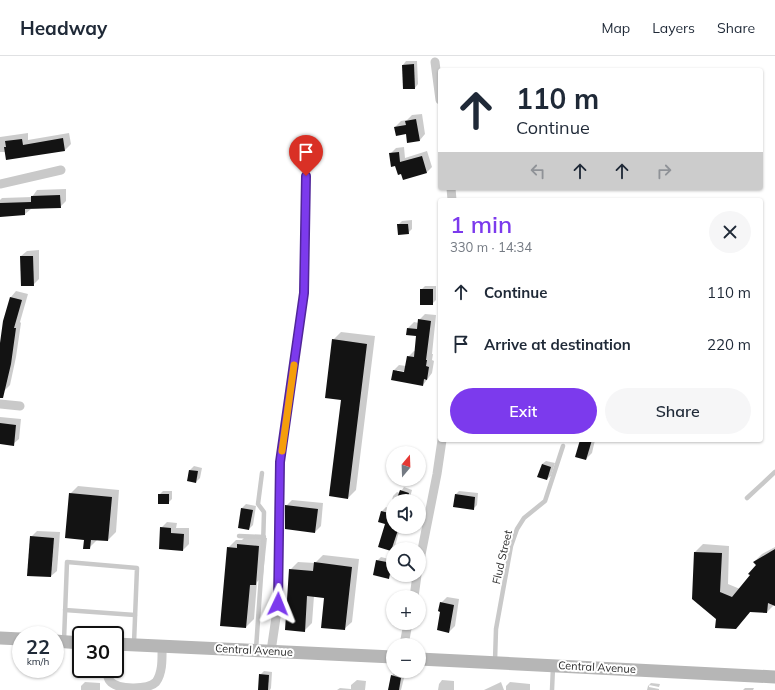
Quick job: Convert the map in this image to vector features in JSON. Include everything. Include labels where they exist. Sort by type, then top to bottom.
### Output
[{"type":"street","points":[[435,62],[438,85]]},
{"type":"street","points":[[0,184],[61,170]]},
{"type":"street","points":[[0,404],[20,406]]},
{"type":"street","points":[[424,542],[442,442]]},
{"type":"street","points":[[271,652],[278,604],[280,462]]},
{"type":"street","points":[[0,638],[12,639]]},
{"type":"street","name":"Central Avenue","points":[[124,644],[386,657]]},
{"type":"street","points":[[108,678],[110,681],[120,687],[146,688],[152,686],[156,682],[160,670],[162,646]]},
{"type":"street","name":"Central Avenue","points":[[426,659],[775,677]]},
{"type":"lane","points":[[280,462],[304,293],[306,161]]},
{"type":"lane","name":"Flud Street","points":[[495,663],[496,629],[511,546],[517,529],[524,518],[545,501],[563,446]]},
{"type":"lane","points":[[747,498],[775,472]]},
{"type":"lane","points":[[256,650],[264,537],[264,512],[258,504],[262,473]]},
{"type":"lane","points":[[239,536],[264,537]]},
{"type":"lane","points":[[62,626],[65,610],[67,562],[137,568],[134,645]]},
{"type":"lane","points":[[65,610],[135,615]]},
{"type":"lane","points":[[552,690],[553,665]]},
{"type":"building","points":[[414,64],[415,89],[403,89],[402,65]]},
{"type":"building","points":[[416,119],[420,141],[407,143],[406,134],[396,136],[394,127],[406,125],[405,121]]},
{"type":"building","points":[[63,138],[65,151],[6,160],[4,147],[6,147],[5,141],[22,139],[23,145]]},
{"type":"building","points":[[399,152],[400,162],[422,156],[427,173],[403,180],[401,174],[398,175],[395,166],[391,167],[389,153]]},
{"type":"building","points":[[60,195],[61,208],[25,209],[25,215],[0,217],[0,203],[31,202],[31,196]]},
{"type":"building","points":[[397,224],[408,224],[409,234],[398,235]]},
{"type":"building","points":[[20,256],[33,256],[34,286],[21,286]]},
{"type":"building","points":[[420,289],[433,289],[433,305],[420,305]]},
{"type":"building","points":[[10,297],[22,300],[14,328],[16,328],[11,364],[3,398],[0,398],[0,343],[3,321]]},
{"type":"building","points":[[418,319],[431,321],[426,360],[426,366],[429,367],[427,380],[424,379],[423,386],[391,380],[393,370],[404,372],[407,356],[414,357],[416,336],[406,335],[407,328],[417,329]]},
{"type":"building","points":[[332,339],[367,344],[348,499],[329,496],[341,400],[325,398]]},
{"type":"building","points":[[0,423],[16,425],[14,446],[0,444]]},
{"type":"building","points":[[579,442],[591,442],[586,460],[575,457]]},
{"type":"building","points":[[542,464],[551,467],[547,480],[537,477]]},
{"type":"building","points":[[189,470],[198,471],[196,483],[187,481]]},
{"type":"building","points":[[400,490],[409,493],[409,494],[399,494]]},
{"type":"building","points":[[69,493],[112,497],[108,541],[91,540],[90,549],[83,549],[84,540],[65,538]]},
{"type":"building","points":[[158,494],[169,494],[169,504],[158,504]]},
{"type":"building","points":[[455,494],[475,497],[474,510],[453,507]]},
{"type":"building","points":[[285,505],[318,509],[315,533],[285,529]]},
{"type":"building","points":[[241,508],[253,510],[249,530],[238,528]]},
{"type":"building","points":[[381,511],[386,512],[386,534],[397,534],[394,542],[386,542],[386,549],[378,547],[385,524],[378,522]]},
{"type":"building","points":[[160,527],[171,528],[171,533],[184,534],[183,551],[159,549]]},
{"type":"building","points":[[30,536],[54,538],[51,577],[27,576]]},
{"type":"building","points":[[237,544],[259,546],[256,585],[250,585],[246,628],[220,626],[227,547],[237,548]]},
{"type":"building","points":[[775,549],[775,606],[768,603],[767,613],[750,612],[736,629],[715,628],[716,619],[692,599],[694,552],[722,553],[720,592],[732,597],[756,565],[753,562]]},
{"type":"building","points":[[376,560],[386,562],[386,578],[373,575]]},
{"type":"building","points":[[314,562],[352,567],[345,630],[321,628],[324,598],[307,596],[305,632],[285,630],[289,569],[313,571]]},
{"type":"building","points":[[440,602],[454,605],[449,633],[437,630]]},
{"type":"building","points":[[259,674],[269,675],[268,690],[258,690]]},
{"type":"building","points":[[390,678],[401,678],[399,690],[388,690]]},
{"type":"slow traffic","points":[[282,451],[294,365]]},
{"type":"route","points":[[278,604],[279,521],[281,504],[280,462],[304,293],[306,176]]}]
